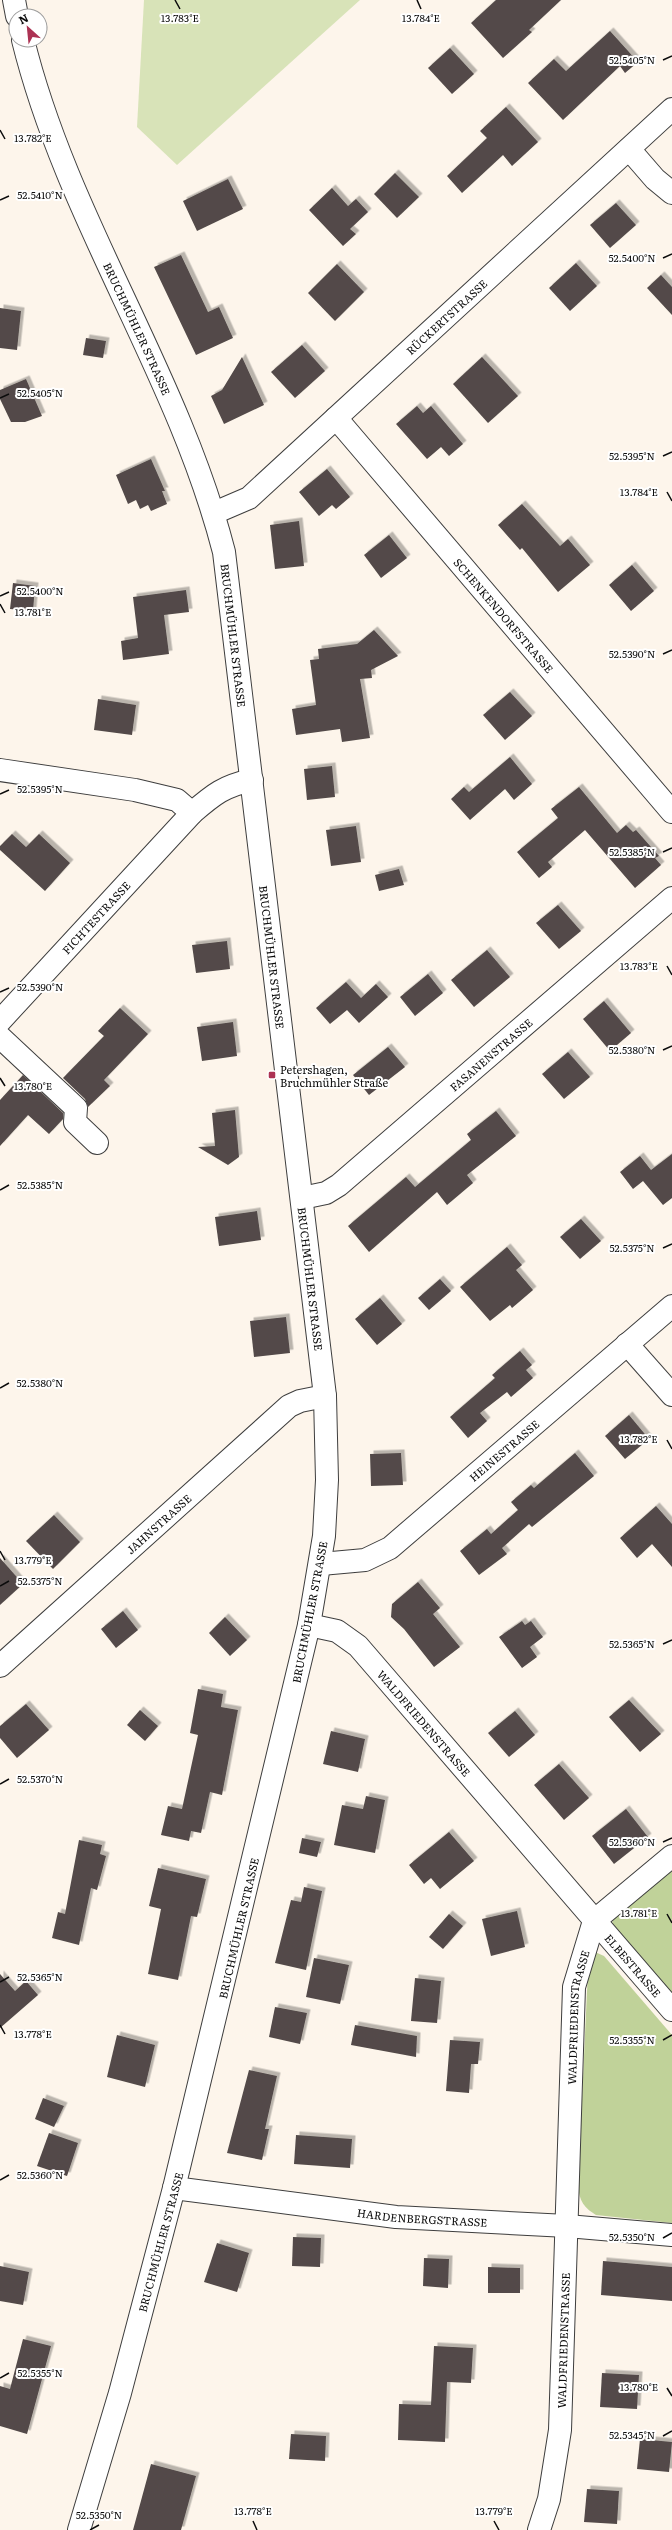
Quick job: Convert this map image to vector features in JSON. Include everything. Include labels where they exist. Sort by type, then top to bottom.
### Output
[{"type":"street","name":"BRUCHMÜHLER STRASSE","points":[[25,48],[43,111],[62,162],[149,352],[214,513],[224,552],[231,597],[325,1396],[328,1480],[321,1564],[309,1625],[174,2188],[122,2386],[79,2530]]},
{"type":"street","name":"RÜCKERTSTRASSE","points":[[214,513],[249,498],[672,109]]},
{"type":"street","points":[[629,149],[654,179],[672,193]]},
{"type":"street","name":"SCHENKENDORFSTRASSE","points":[[336,418],[672,812]]},
{"type":"street","points":[[0,770],[135,790],[177,800],[192,813]]},
{"type":"street","name":"FICHTESTRASSE","points":[[0,1021],[192,813],[216,792],[231,784],[252,780]]},
{"type":"street","name":"FASANENSTRASSE","points":[[302,1198],[326,1193],[339,1185],[672,898]]},
{"type":"street","points":[[0,1037],[76,1108],[75,1122],[97,1143]]},
{"type":"street","name":"HEINESTRASSE","points":[[321,1564],[365,1560],[390,1548],[672,1306]]},
{"type":"street","points":[[627,1344],[672,1395]]},
{"type":"street","name":"JAHNSTRASSE","points":[[0,1666],[289,1406],[300,1401],[325,1396]]},
{"type":"street","name":"WALDFRIEDENSTRASSE","points":[[309,1625],[337,1631],[358,1646],[594,1921],[574,1987],[560,2430],[549,2499],[539,2530]]},
{"type":"street","points":[[594,1921],[672,1856]]},
{"type":"street","name":"ELBESTRASSE","points":[[594,1921],[672,2010]]},
{"type":"street","name":"HARDENBERGSTRASSE","points":[[174,2188],[396,2217],[567,2226],[672,2235]]},
{"type":"green space","points":[[144,0],[360,0],[177,165],[137,127]]},
{"type":"green space","points":[[672,1865],[672,2001],[612,1928],[613,1916]]},
{"type":"green space","points":[[595,1952],[604,1956],[672,2035],[672,2223],[596,2215],[585,2206],[580,2196],[578,2187],[588,1970]]},
{"type":"building","points":[[496,0],[561,0],[529,30],[532,32],[503,58],[471,23]]},
{"type":"building","points":[[610,31],[638,62],[625,73],[620,66],[563,120],[528,83],[554,59],[566,71]]},
{"type":"building","points":[[450,48],[474,74],[452,94],[428,68]]},
{"type":"building","points":[[506,107],[538,142],[512,166],[503,155],[462,193],[447,176],[487,138],[480,131]]},
{"type":"building","points":[[395,173],[419,197],[397,218],[374,194]]},
{"type":"building","points":[[228,179],[243,209],[197,231],[183,201]]},
{"type":"building","points":[[332,188],[348,206],[356,199],[368,212],[350,229],[356,234],[343,246],[309,210]]},
{"type":"building","points":[[616,203],[636,225],[610,248],[590,225]]},
{"type":"building","points":[[181,255],[208,312],[219,307],[233,338],[196,355],[154,267]]},
{"type":"building","points":[[576,263],[597,286],[570,311],[549,288]]},
{"type":"building","points":[[337,264],[364,292],[335,321],[308,293]]},
{"type":"building","points":[[661,275],[672,287],[672,315],[647,288]]},
{"type":"building","points":[[0,308],[21,311],[17,350],[0,348]]},
{"type":"building","points":[[86,338],[106,341],[103,358],[83,355]]},
{"type":"building","points":[[302,345],[325,371],[295,398],[271,372]]},
{"type":"building","points":[[242,357],[264,405],[224,424],[211,396],[222,390]]},
{"type":"building","points":[[482,357],[518,396],[488,423],[453,384]]},
{"type":"building","points":[[26,379],[42,416],[25,422],[11,422],[0,399],[0,390]]},
{"type":"building","points":[[417,406],[423,413],[431,406],[463,444],[449,456],[441,447],[427,459],[396,424]]},
{"type":"building","points":[[151,459],[165,491],[162,491],[167,504],[151,511],[148,505],[140,509],[136,500],[128,504],[116,475]]},
{"type":"building","points":[[327,469],[350,497],[336,509],[332,505],[319,516],[299,492]]},
{"type":"building","points":[[522,504],[560,546],[568,539],[590,565],[558,592],[522,548],[520,550],[498,525]]},
{"type":"building","points":[[299,521],[304,566],[275,569],[270,525]]},
{"type":"building","points":[[389,535],[407,558],[381,578],[364,555]]},
{"type":"building","points":[[632,565],[654,591],[631,611],[609,585]]},
{"type":"building","points":[[13,583],[35,586],[33,611],[10,609]]},
{"type":"building","points":[[186,590],[189,612],[164,615],[169,654],[123,660],[121,641],[138,638],[133,597]]},
{"type":"building","points":[[374,630],[398,656],[371,670],[372,678],[360,679],[370,738],[342,742],[340,729],[296,735],[292,709],[316,705],[310,660],[319,659],[318,649],[357,644]]},
{"type":"building","points":[[510,692],[532,716],[505,740],[483,715]]},
{"type":"building","points":[[98,699],[136,705],[132,735],[94,730]]},
{"type":"building","points":[[510,757],[532,784],[514,800],[505,789],[470,820],[451,799],[464,787],[469,792]]},
{"type":"building","points":[[332,766],[335,797],[307,800],[304,769]]},
{"type":"building","points":[[579,787],[617,833],[626,825],[633,832],[636,830],[659,856],[655,858],[661,865],[635,888],[585,830],[548,862],[552,867],[539,878],[517,852],[558,818],[551,809]]},
{"type":"building","points":[[356,826],[361,862],[331,866],[326,830]]},
{"type":"building","points":[[12,834],[26,847],[39,834],[70,863],[45,891],[0,850],[0,846]]},
{"type":"building","points":[[399,869],[404,885],[379,891],[375,875]]},
{"type":"building","points":[[558,905],[581,931],[559,949],[536,923]]},
{"type":"building","points":[[227,941],[230,969],[196,973],[192,945]]},
{"type":"building","points":[[487,950],[510,977],[474,1007],[451,980]]},
{"type":"building","points":[[428,974],[443,993],[415,1016],[400,997]]},
{"type":"building","points":[[346,982],[361,998],[376,984],[388,997],[359,1023],[347,1010],[330,1024],[316,1008]]},
{"type":"building","points":[[604,1001],[631,1033],[610,1051],[583,1019]]},
{"type":"building","points":[[120,1008],[148,1034],[104,1080],[110,1086],[88,1107],[85,1099],[63,1078],[104,1036],[98,1031]]},
{"type":"building","points":[[233,1022],[237,1056],[202,1061],[197,1027]]},
{"type":"building","points":[[388,1047],[405,1067],[369,1095],[353,1075]]},
{"type":"building","points":[[568,1052],[590,1077],[564,1099],[542,1074]]},
{"type":"building","points":[[23,1075],[63,1113],[63,1119],[49,1134],[28,1115],[0,1146],[0,1100]]},
{"type":"building","points":[[235,1110],[239,1157],[228,1165],[198,1147],[215,1146],[212,1113]]},
{"type":"building","points":[[496,1111],[516,1136],[467,1175],[473,1183],[447,1205],[437,1192],[369,1252],[348,1226],[406,1177],[415,1187],[471,1140],[467,1134]]},
{"type":"building","points":[[672,1154],[672,1198],[663,1205],[643,1181],[633,1189],[620,1172],[640,1156],[651,1170]]},
{"type":"building","points":[[257,1211],[261,1240],[219,1246],[215,1217]]},
{"type":"building","points":[[581,1219],[601,1241],[580,1259],[560,1237]]},
{"type":"building","points":[[507,1247],[522,1265],[516,1270],[533,1290],[512,1308],[510,1305],[490,1321],[460,1287]]},
{"type":"building","points":[[440,1279],[451,1291],[429,1310],[418,1298]]},
{"type":"building","points":[[380,1298],[402,1324],[377,1345],[355,1319]]},
{"type":"building","points":[[286,1317],[290,1353],[254,1357],[250,1321]]},
{"type":"building","points":[[520,1351],[532,1365],[526,1370],[533,1378],[511,1397],[507,1392],[480,1413],[487,1421],[468,1438],[450,1417],[495,1378],[492,1375]]},
{"type":"building","points":[[629,1415],[649,1439],[625,1459],[605,1436]]},
{"type":"building","points":[[401,1453],[403,1485],[371,1486],[370,1454]]},
{"type":"building","points":[[575,1453],[594,1476],[532,1527],[529,1524],[502,1548],[507,1554],[479,1575],[460,1551],[487,1529],[491,1534],[518,1510],[511,1502],[531,1485],[534,1488]]},
{"type":"building","points":[[656,1506],[672,1524],[672,1567],[652,1544],[637,1558],[620,1538]]},
{"type":"building","points":[[54,1515],[80,1542],[53,1569],[26,1541]]},
{"type":"building","points":[[0,1558],[23,1584],[0,1605]]},
{"type":"building","points":[[418,1582],[440,1608],[433,1614],[460,1647],[434,1667],[404,1629],[391,1617],[392,1604]]},
{"type":"building","points":[[123,1611],[138,1630],[116,1648],[101,1629]]},
{"type":"building","points":[[225,1617],[247,1640],[230,1656],[209,1633]]},
{"type":"building","points":[[522,1621],[525,1625],[531,1621],[543,1637],[530,1647],[537,1657],[522,1668],[499,1637]]},
{"type":"building","points":[[198,1689],[223,1694],[221,1707],[238,1710],[222,1795],[210,1792],[201,1833],[191,1831],[189,1841],[161,1835],[168,1806],[182,1809],[198,1735],[190,1733]]},
{"type":"building","points":[[629,1700],[661,1734],[640,1752],[609,1717]]},
{"type":"building","points":[[26,1704],[49,1730],[17,1758],[0,1738],[0,1726]]},
{"type":"building","points":[[140,1710],[158,1726],[145,1741],[127,1725]]},
{"type":"building","points":[[515,1711],[535,1735],[509,1757],[488,1733]]},
{"type":"building","points":[[331,1731],[365,1739],[358,1772],[323,1764]]},
{"type":"building","points":[[559,1764],[589,1798],[564,1820],[534,1785]]},
{"type":"building","points":[[366,1796],[385,1800],[375,1853],[334,1845],[342,1805],[363,1809]]},
{"type":"building","points":[[626,1809],[648,1837],[614,1864],[592,1836]]},
{"type":"building","points":[[449,1832],[474,1861],[440,1889],[431,1878],[424,1884],[409,1865]]},
{"type":"building","points":[[302,1838],[321,1842],[317,1857],[299,1853]]},
{"type":"building","points":[[79,1840],[102,1845],[100,1854],[106,1856],[97,1890],[91,1888],[79,1945],[52,1938],[58,1912],[65,1914]]},
{"type":"building","points":[[158,1868],[206,1879],[197,1917],[191,1916],[178,1980],[148,1974],[161,1909],[149,1906]]},
{"type":"building","points":[[304,1887],[322,1891],[306,1970],[275,1963],[291,1900],[301,1902]]},
{"type":"building","points":[[517,1911],[525,1947],[491,1956],[482,1919]]},
{"type":"building","points":[[449,1914],[463,1926],[443,1949],[429,1937]]},
{"type":"building","points":[[314,1958],[349,1965],[340,2004],[306,1997]]},
{"type":"building","points":[[0,1974],[15,1991],[26,1981],[38,1995],[0,2028]]},
{"type":"building","points":[[415,1978],[441,1981],[437,2023],[411,2021]]},
{"type":"building","points":[[275,2007],[307,2013],[300,2044],[269,2037]]},
{"type":"building","points":[[355,2025],[417,2036],[416,2057],[351,2045]]},
{"type":"building","points":[[117,2035],[155,2045],[145,2087],[107,2077]]},
{"type":"building","points":[[450,2040],[480,2042],[478,2064],[471,2064],[469,2093],[446,2091]]},
{"type":"building","points":[[249,2070],[277,2076],[265,2129],[269,2129],[262,2160],[227,2153]]},
{"type":"building","points":[[43,2098],[64,2106],[54,2127],[35,2119]]},
{"type":"building","points":[[49,2133],[78,2143],[67,2176],[37,2166]]},
{"type":"building","points":[[296,2135],[352,2139],[350,2168],[294,2164]]},
{"type":"building","points":[[293,2237],[321,2238],[320,2267],[292,2266]]},
{"type":"building","points":[[217,2243],[249,2253],[237,2292],[204,2282]]},
{"type":"building","points":[[424,2258],[449,2259],[448,2288],[423,2286]]},
{"type":"building","points":[[603,2261],[672,2267],[672,2301],[601,2295]]},
{"type":"building","points":[[0,2266],[29,2272],[23,2305],[0,2301]]},
{"type":"building","points":[[488,2267],[520,2268],[520,2293],[488,2293]]},
{"type":"building","points":[[23,2339],[51,2346],[27,2434],[0,2426],[0,2386],[10,2389]]},
{"type":"building","points":[[434,2346],[473,2348],[471,2383],[447,2382],[445,2442],[398,2440],[399,2404],[431,2405]]},
{"type":"building","points":[[602,2373],[639,2375],[637,2409],[600,2407]]},
{"type":"building","points":[[291,2434],[326,2436],[325,2461],[289,2459]]},
{"type":"building","points":[[640,2439],[672,2442],[669,2472],[637,2469]]},
{"type":"building","points":[[151,2464],[196,2476],[181,2530],[133,2530]]},
{"type":"building","points":[[587,2489],[619,2491],[617,2524],[584,2522]]},
{"type":"place","name":"Petershagen, Bruchmühler Straße","points":[[272,1075]]}]
